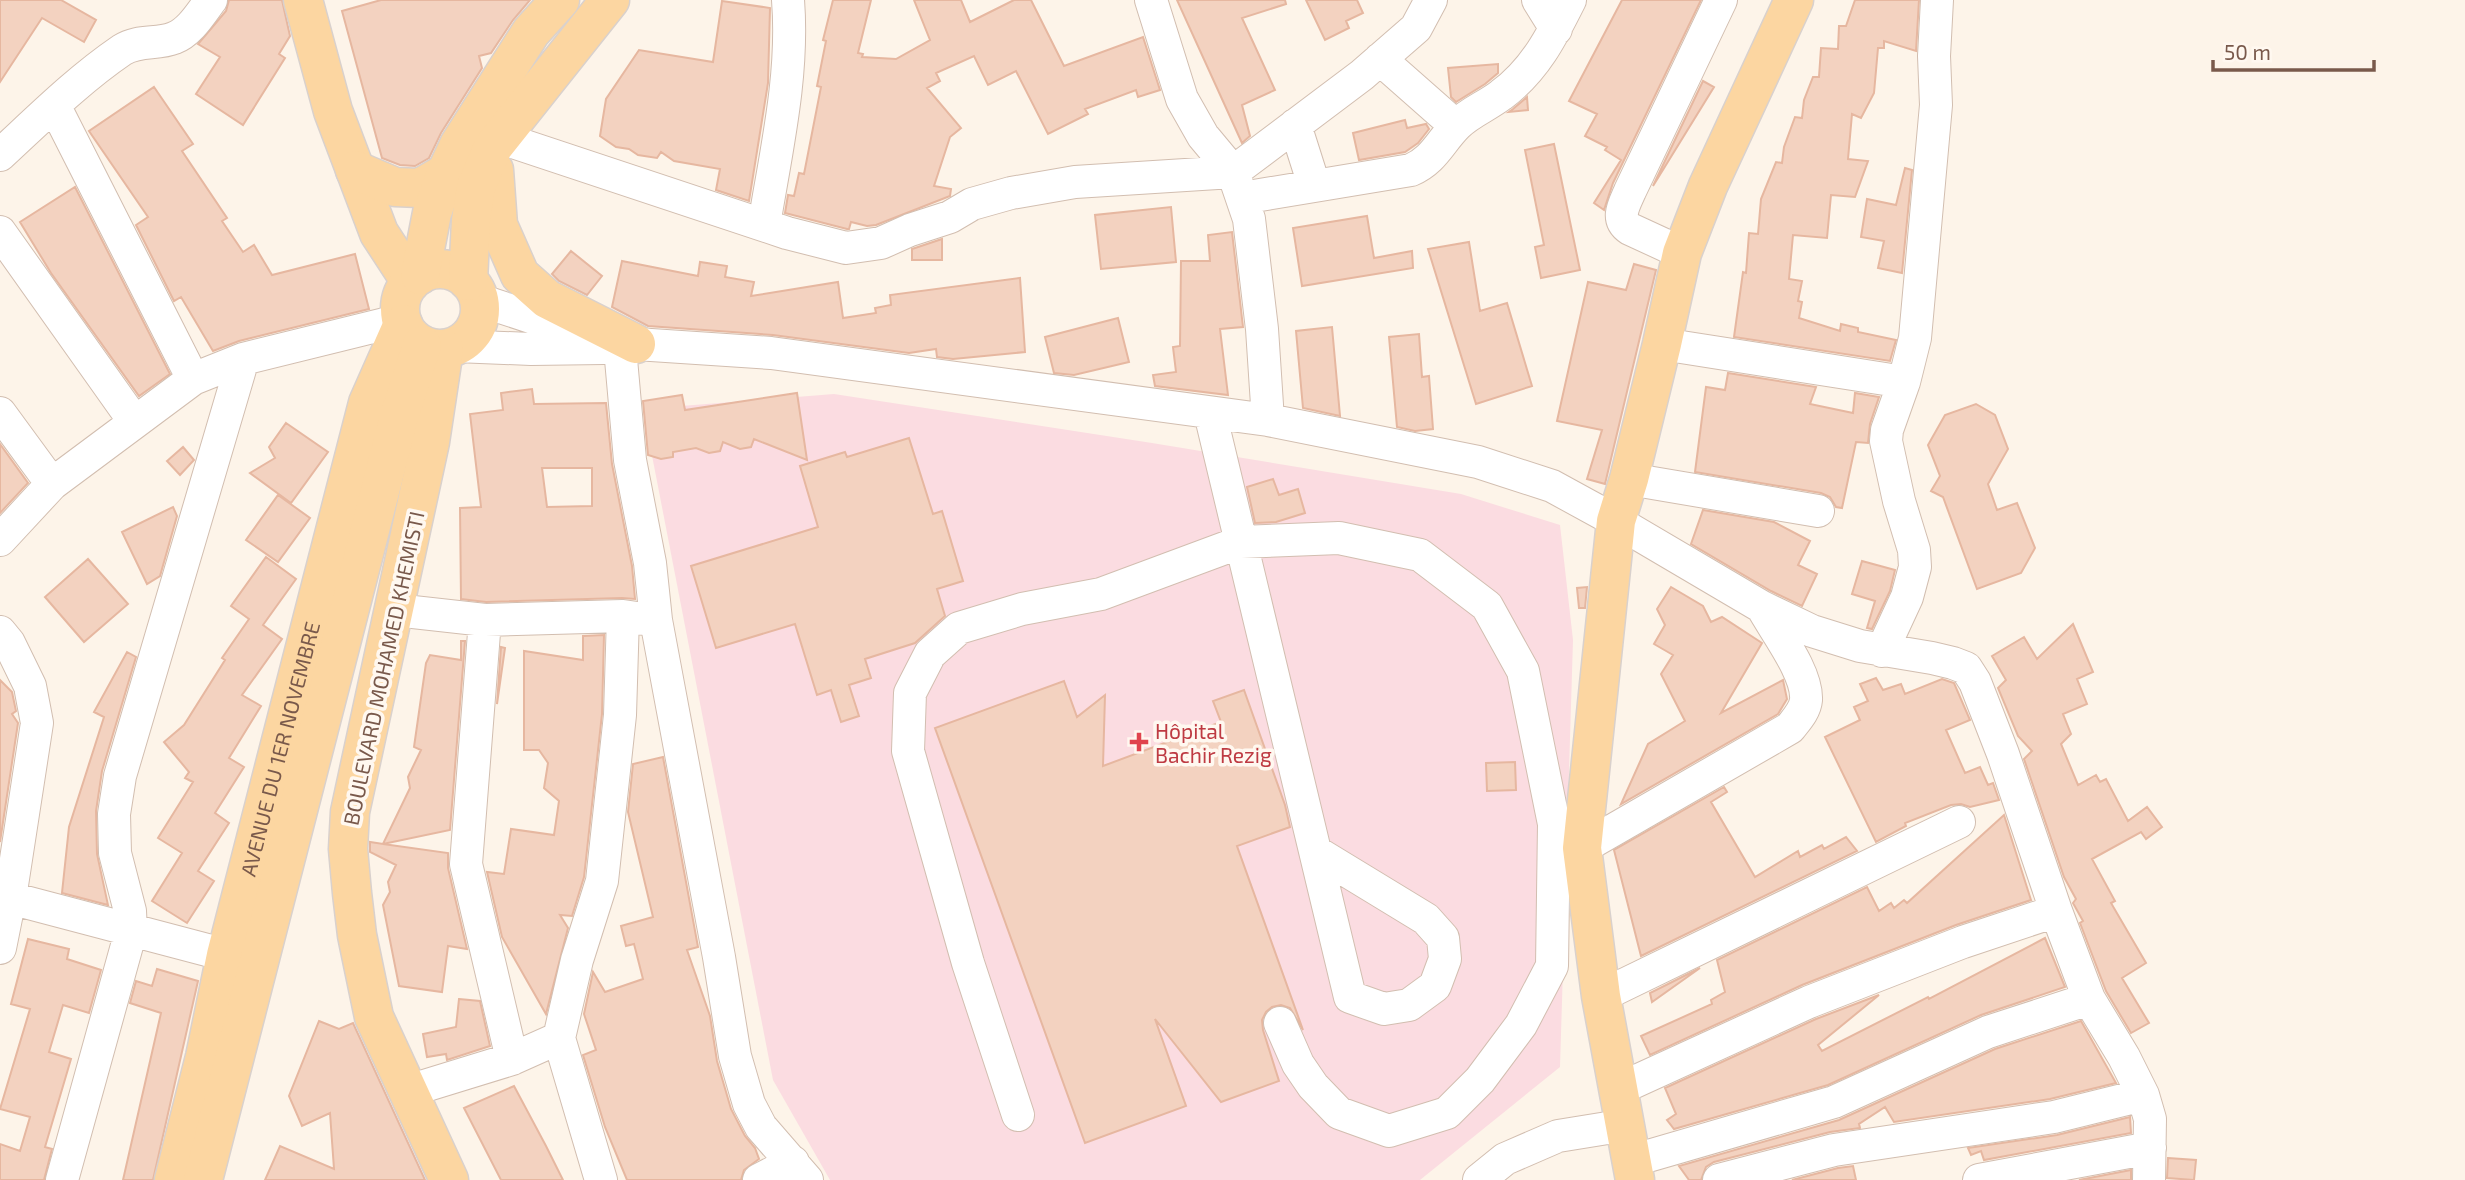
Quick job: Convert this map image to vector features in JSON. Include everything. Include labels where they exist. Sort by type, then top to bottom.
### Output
[{"type":"main road","points":[[303,0],[332,111],[379,233],[415,278]]},
{"type":"main road","points":[[560,0],[531,32],[459,145],[446,173],[432,213],[415,278],[401,300],[425,337],[465,340],[478,322],[473,290],[471,220],[476,187],[497,142],[610,0]]},
{"type":"main road","points":[[1628,1139],[1601,996],[1582,848],[1616,521],[1629,479],[1682,253],[1709,186],[1794,0]]},
{"type":"main road","points":[[497,142],[498,225],[520,275],[547,299],[628,346]]},
{"type":"main road","points":[[355,170],[395,187],[420,188],[446,173]]},
{"type":"main road","points":[[415,278],[432,270],[445,270],[457,273],[473,290]]},
{"type":"main road","name":"BOULEVARD MOHAMED KHEMISTI","points":[[425,337],[430,442],[350,813],[348,849],[357,935],[374,1017],[449,1180]]},
{"type":"main road","name":"AVENUE DU 1ER NOVEMBRE","points":[[174,1180],[205,1057],[226,955],[368,402],[425,337]]},
{"type":"main road","name":"AVENUE DU 1ER NOVEMBRE","points":[[203,1180],[392,443],[425,337]]},
{"type":"street","points":[[0,156],[54,105],[124,49],[140,42],[173,39],[182,34],[211,0]]},
{"type":"street","points":[[764,225],[787,74],[788,0]]},
{"type":"street","points":[[1151,0],[1182,99],[1198,129],[1237,185],[1249,219],[1261,316],[1268,421]]},
{"type":"street","points":[[1237,185],[1295,125],[1380,60],[1416,28],[1431,0]]},
{"type":"street","points":[[1538,0],[1556,29]]},
{"type":"street","points":[[497,142],[846,248],[881,243],[910,230],[950,218],[972,204],[1011,193],[1075,182],[1314,186],[1411,170],[1432,157],[1456,126],[1518,82],[1541,55],[1570,0]]},
{"type":"street","points":[[1682,253],[1630,229],[1624,225],[1621,216],[1630,191],[1721,0]]},
{"type":"street","points":[[1882,651],[1907,597],[1915,567],[1914,550],[1899,502],[1886,441],[1890,418],[1904,382],[1915,338],[1936,105],[1937,0]]},
{"type":"street","points":[[1380,60],[1456,126]]},
{"type":"street","points":[[54,105],[193,379]]},
{"type":"street","points":[[1295,125],[1314,186]]},
{"type":"street","points":[[0,232],[134,421]]},
{"type":"street","points":[[473,290],[540,320],[628,346]]},
{"type":"street","points":[[0,540],[51,484],[193,379],[243,359],[345,332],[531,348],[628,346],[771,353],[1268,421],[1478,462],[1552,486],[1762,607],[1812,631],[1882,651],[1953,663],[1966,668],[2003,754],[2089,999],[2143,1095],[2150,1119],[2149,1180]]},
{"type":"street","points":[[1662,344],[1904,382]]},
{"type":"street","points":[[628,346],[630,460],[650,563],[656,621],[735,1056],[749,1104],[761,1127],[800,1171],[759,1180]]},
{"type":"street","points":[[62,1180],[131,932],[130,911],[115,853],[114,814],[120,776],[243,359]]},
{"type":"street","points":[[0,413],[51,484]]},
{"type":"street","points":[[1210,413],[1350,997],[1384,1009],[1409,1005],[1435,986],[1445,960],[1443,938],[1435,928],[1426,919],[1316,852]]},
{"type":"street","points":[[1629,479],[1818,510]]},
{"type":"street","points":[[1018,1115],[968,963],[908,751],[910,693],[930,654],[959,628],[1022,609],[1101,594],[1241,542],[1339,538],[1420,555],[1487,606],[1523,671],[1554,824],[1552,966],[1521,1025],[1480,1080],[1447,1113],[1389,1130],[1339,1113],[1313,1086],[1298,1064],[1280,1023]]},
{"type":"street","points":[[1582,848],[1790,728],[1802,713],[1806,701],[1799,672],[1762,607]]},
{"type":"street","points":[[395,610],[485,620],[623,617],[656,621]]},
{"type":"street","points":[[601,1180],[559,1038],[577,960],[602,881],[620,715],[623,617]]},
{"type":"street","points":[[485,620],[466,863],[512,1059]]},
{"type":"street","points":[[0,632],[9,643],[30,686],[37,723],[0,948]]},
{"type":"street","points":[[1601,996],[1959,822]]},
{"type":"street","points":[[10,898],[226,955]]},
{"type":"street","points":[[1628,1139],[1809,1002],[1963,942],[2056,911]]},
{"type":"street","points":[[1479,1180],[1505,1159],[1558,1136],[1628,1139],[1835,1102],[1988,1032],[2089,999]]},
{"type":"street","points":[[408,1091],[512,1059],[559,1038]]},
{"type":"street","points":[[1719,1180],[1834,1150],[2054,1117],[2143,1095]]},
{"type":"street","points":[[1979,1180],[2150,1148]]},
{"type":"shaded area","name":"Hôpital Bachir Rezig","points":[[834,394],[1461,494],[1560,525],[1573,640],[1560,1067],[1420,1180],[830,1180],[773,1080],[643,409]]},
{"type":"building","points":[[0,0],[61,0],[96,20],[84,42],[42,18],[0,82]]},
{"type":"building","points":[[229,0],[282,0],[290,36],[279,54],[285,58],[243,125],[196,94],[220,57],[198,44],[226,11]]},
{"type":"building","points":[[381,0],[530,0],[491,53],[479,56],[482,68],[441,133],[429,158],[415,166],[400,165],[382,158],[342,11]]},
{"type":"building","points":[[833,0],[871,0],[858,53],[863,54],[862,57],[896,59],[930,40],[914,0],[961,0],[970,22],[1014,0],[1031,0],[1064,66],[1143,37],[1160,90],[1138,97],[1136,90],[1085,109],[1088,114],[1048,134],[1016,71],[988,85],[974,56],[936,73],[940,81],[927,88],[961,128],[950,137],[934,186],[951,189],[950,196],[876,225],[851,222],[849,229],[785,213],[788,195],[794,196],[799,173],[804,174],[821,87],[817,86],[826,41],[823,40]]},
{"type":"building","points":[[1177,0],[1285,0],[1286,4],[1242,18],[1275,90],[1242,105],[1250,136],[1242,143]]},
{"type":"building","points":[[1306,0],[1357,0],[1363,13],[1346,21],[1349,28],[1325,40]]},
{"type":"building","points":[[1622,0],[1701,0],[1613,183],[1604,210],[1594,203],[1621,160],[1605,150],[1607,147],[1585,136],[1597,114],[1569,101]]},
{"type":"building","points":[[1855,0],[1919,0],[1916,51],[1884,41],[1884,48],[1878,48],[1874,93],[1861,118],[1852,114],[1848,159],[1868,161],[1855,197],[1831,195],[1827,238],[1793,235],[1789,279],[1802,281],[1798,301],[1802,302],[1799,318],[1840,331],[1841,324],[1858,328],[1858,332],[1896,340],[1890,361],[1734,337],[1743,272],[1746,273],[1749,233],[1758,234],[1761,199],[1776,162],[1782,163],[1784,147],[1795,117],[1802,118],[1804,100],[1813,77],[1819,77],[1821,48],[1838,49],[1839,26],[1846,26]]},
{"type":"building","points":[[722,1],[770,8],[768,83],[749,201],[716,190],[720,169],[674,161],[661,152],[657,158],[638,155],[629,149],[616,147],[600,136],[606,99],[639,50],[713,62]]},
{"type":"building","points":[[1498,64],[1498,73],[1485,84],[1456,102],[1451,97],[1448,68]]},
{"type":"building","points":[[1703,81],[1714,87],[1653,186]]},
{"type":"building","points":[[154,87],[193,144],[182,151],[227,218],[222,221],[243,252],[254,245],[272,275],[355,254],[369,309],[239,341],[213,351],[181,297],[174,301],[136,225],[148,217],[89,131]]},
{"type":"building","points":[[1527,97],[1528,110],[1509,112],[1513,109]]},
{"type":"building","points":[[1405,120],[1407,128],[1426,124],[1429,129],[1418,143],[1405,152],[1359,160],[1353,133]]},
{"type":"building","points":[[1554,144],[1580,270],[1541,278],[1535,247],[1544,245],[1525,150]]},
{"type":"building","points":[[1905,168],[1912,170],[1902,273],[1878,268],[1884,241],[1861,237],[1867,199],[1896,205]]},
{"type":"building","points":[[75,187],[170,374],[139,396],[51,273],[20,222]]},
{"type":"building","points":[[1171,207],[1176,262],[1101,269],[1095,215]]},
{"type":"building","points":[[1367,216],[1374,258],[1412,251],[1413,268],[1302,286],[1293,228]]},
{"type":"building","points":[[1232,232],[1243,327],[1220,329],[1228,395],[1155,386],[1153,375],[1176,372],[1173,347],[1180,346],[1181,261],[1210,261],[1208,235]]},
{"type":"building","points":[[942,239],[942,260],[912,260],[912,249]]},
{"type":"building","points":[[1469,242],[1480,311],[1507,303],[1532,386],[1476,404],[1428,249]]},
{"type":"building","points":[[571,251],[602,276],[587,295],[559,281],[552,274]]},
{"type":"building","points":[[622,261],[698,276],[700,262],[727,266],[725,277],[754,282],[751,296],[838,282],[843,318],[876,313],[875,308],[891,305],[890,295],[1020,278],[1025,352],[953,359],[937,357],[936,349],[909,353],[773,335],[648,326],[612,307]]},
{"type":"building","points":[[1634,264],[1656,270],[1605,484],[1587,479],[1602,430],[1557,421],[1588,282],[1626,290]]},
{"type":"building","points":[[1118,318],[1129,362],[1074,375],[1054,373],[1045,337]]},
{"type":"building","points":[[1332,327],[1340,416],[1303,408],[1296,331]]},
{"type":"building","points":[[1419,334],[1422,377],[1429,376],[1433,429],[1415,431],[1397,427],[1389,337]]},
{"type":"building","points":[[1728,373],[1816,387],[1810,404],[1853,413],[1855,393],[1879,397],[1870,424],[1868,443],[1856,442],[1842,508],[1836,507],[1830,497],[1821,493],[1695,472],[1706,387],[1725,390]]},
{"type":"building","points":[[532,389],[534,404],[606,403],[612,464],[632,566],[635,599],[486,602],[461,599],[460,508],[481,507],[470,414],[503,410],[501,393]],"holes":[[[542,468],[592,468],[592,506],[547,507]]]},
{"type":"building","points":[[797,393],[807,460],[754,439],[751,447],[740,449],[723,442],[720,451],[709,453],[696,448],[673,452],[673,457],[661,459],[648,455],[643,401],[682,395],[685,410]]},
{"type":"building","points":[[1976,404],[1995,415],[2008,449],[1988,484],[1997,510],[2017,503],[2035,548],[2021,573],[1977,589],[1943,497],[1931,491],[1940,476],[1928,445],[1945,415]]},
{"type":"building","points":[[286,423],[328,452],[291,503],[250,473],[275,458],[269,447]]},
{"type":"building","points":[[909,438],[933,514],[942,511],[963,581],[937,589],[945,616],[915,643],[865,659],[871,678],[849,685],[859,716],[841,722],[831,690],[817,695],[795,624],[716,648],[691,566],[818,527],[800,466],[845,452],[847,457]]},
{"type":"building","points":[[0,444],[28,483],[0,513]]},
{"type":"building","points":[[183,447],[194,460],[180,475],[167,461]]},
{"type":"building","points":[[1273,479],[1279,495],[1298,489],[1305,513],[1276,522],[1255,523],[1247,487]]},
{"type":"building","points":[[278,495],[310,518],[278,562],[246,540]]},
{"type":"building","points":[[173,507],[177,516],[160,576],[147,584],[122,532]]},
{"type":"building","points":[[1703,510],[1774,522],[1810,541],[1798,565],[1817,574],[1802,606],[1691,544]]},
{"type":"building","points":[[266,557],[296,579],[263,625],[282,639],[242,695],[261,706],[229,758],[244,767],[215,813],[229,823],[198,871],[214,881],[187,923],[152,901],[182,853],[158,838],[193,782],[185,778],[189,772],[164,742],[184,725],[225,660],[222,658],[249,619],[231,606]]},
{"type":"building","points":[[88,559],[128,604],[84,642],[45,597]]},
{"type":"building","points":[[1862,561],[1895,570],[1890,591],[1872,629],[1867,628],[1875,601],[1852,594]]},
{"type":"building","points":[[1587,587],[1585,608],[1579,608],[1577,588]]},
{"type":"building","points":[[1671,587],[1703,606],[1711,622],[1722,617],[1762,643],[1721,713],[1783,680],[1787,699],[1778,714],[1621,804],[1648,744],[1685,721],[1661,674],[1673,655],[1654,644],[1665,625],[1657,609]]},
{"type":"building","points":[[2073,624],[2093,672],[2077,679],[2087,704],[2063,714],[2071,734],[2061,744],[2078,785],[2096,775],[2100,782],[2106,779],[2128,821],[2147,807],[2162,827],[2146,839],[2141,832],[2092,859],[2115,901],[2111,903],[2146,963],[2122,978],[2149,1023],[2131,1033],[2106,991],[2080,923],[2083,921],[2073,903],[2076,899],[2064,877],[2024,759],[2032,751],[2018,736],[1998,688],[2006,680],[1992,656],[2024,637],[2037,659]]},
{"type":"building","points":[[604,635],[602,714],[584,877],[572,916],[560,915],[568,928],[546,1014],[502,937],[487,872],[504,874],[511,829],[554,835],[559,801],[544,788],[548,763],[539,750],[524,750],[524,651],[583,660],[583,636]]},
{"type":"building","points":[[461,641],[465,641],[450,830],[383,844],[410,788],[408,777],[421,750],[414,747],[426,663],[430,655],[461,660]]},
{"type":"building","points":[[501,647],[505,648],[497,704]]},
{"type":"building","points":[[127,652],[136,657],[102,771],[96,811],[97,854],[108,905],[62,893],[69,827],[104,717],[94,712]]},
{"type":"building","points":[[1876,678],[1883,690],[1901,684],[1905,694],[1942,679],[1954,683],[1970,720],[1946,730],[1965,773],[1980,767],[1988,785],[1993,783],[1999,800],[1970,807],[1951,805],[1905,823],[1906,826],[1876,842],[1825,737],[1860,720],[1854,707],[1868,701],[1860,684]]},
{"type":"building","points":[[0,680],[12,692],[16,711],[12,714],[18,723],[0,842]]},
{"type":"building","points":[[1064,681],[1077,717],[1105,695],[1103,766],[1221,722],[1213,701],[1244,690],[1285,805],[1290,827],[1237,846],[1303,1030],[1290,1008],[1281,1005],[1266,1012],[1262,1020],[1263,1030],[1279,1081],[1221,1102],[1155,1019],[1186,1106],[1085,1143],[935,728]]},
{"type":"building","points":[[663,757],[698,947],[687,950],[710,1016],[717,1061],[731,1109],[759,1159],[744,1170],[741,1180],[627,1180],[605,1127],[583,1055],[596,1050],[584,1014],[593,972],[605,992],[643,979],[634,944],[626,946],[621,926],[653,917],[628,812],[633,764]]},
{"type":"building","points":[[1515,762],[1516,790],[1487,791],[1486,763]]},
{"type":"building","points":[[1724,787],[1727,792],[1711,802],[1755,877],[1798,851],[1800,857],[1822,845],[1824,849],[1846,837],[1857,851],[1641,956],[1614,850]]},
{"type":"building","points":[[2004,815],[2031,900],[1956,925],[1802,985],[1650,1055],[1641,1036],[1712,1004],[1711,1000],[1725,992],[1717,960],[1867,887],[1879,911],[1891,903],[1894,908],[1904,900],[1907,903]]},
{"type":"building","points":[[370,842],[448,853],[448,868],[467,949],[448,946],[442,992],[399,986],[383,905],[390,892],[388,882],[396,865],[370,852]]},
{"type":"building","points":[[2045,938],[2065,987],[1981,1015],[1828,1085],[1674,1129],[1667,1120],[1676,1114],[1665,1088],[1816,1019],[1879,995],[1818,1045],[1822,1051]]},
{"type":"building","points":[[28,939],[69,949],[67,959],[101,970],[89,1013],[63,1005],[49,1052],[71,1059],[45,1147],[52,1149],[44,1180],[0,1180],[0,1144],[20,1151],[30,1117],[0,1109],[30,1009],[11,1004]]},
{"type":"building","points":[[1700,968],[1652,1002],[1650,993]]},
{"type":"building","points":[[157,969],[198,981],[153,1180],[123,1180],[161,1013],[130,1003],[136,981],[152,986]]},
{"type":"building","points":[[459,999],[480,1001],[490,1046],[447,1060],[446,1054],[427,1057],[423,1034],[456,1027]]},
{"type":"building","points":[[319,1021],[339,1029],[353,1023],[425,1180],[265,1180],[280,1146],[334,1169],[330,1113],[302,1126],[289,1096]]},
{"type":"building","points":[[2081,1021],[2116,1083],[2050,1099],[1894,1122],[1885,1107],[1859,1124],[1860,1128],[1830,1132],[1714,1162],[1706,1167],[1701,1180],[1689,1180],[1679,1166],[1839,1120],[1995,1049]]},
{"type":"building","points":[[514,1086],[563,1180],[501,1180],[464,1108]]},
{"type":"building","points":[[2130,1117],[2131,1133],[1984,1160],[1981,1151],[1971,1155],[1968,1148],[2057,1135]]},
{"type":"building","points":[[2168,1158],[2196,1160],[2194,1180],[2167,1178]]},
{"type":"building","points":[[1853,1166],[1856,1180],[1792,1180],[1838,1168]]},
{"type":"building","points":[[2131,1170],[2131,1180],[2079,1180]]},
{"type":"place","name":"Hôpital Bachir Rezig","points":[[1139,742]]}]
